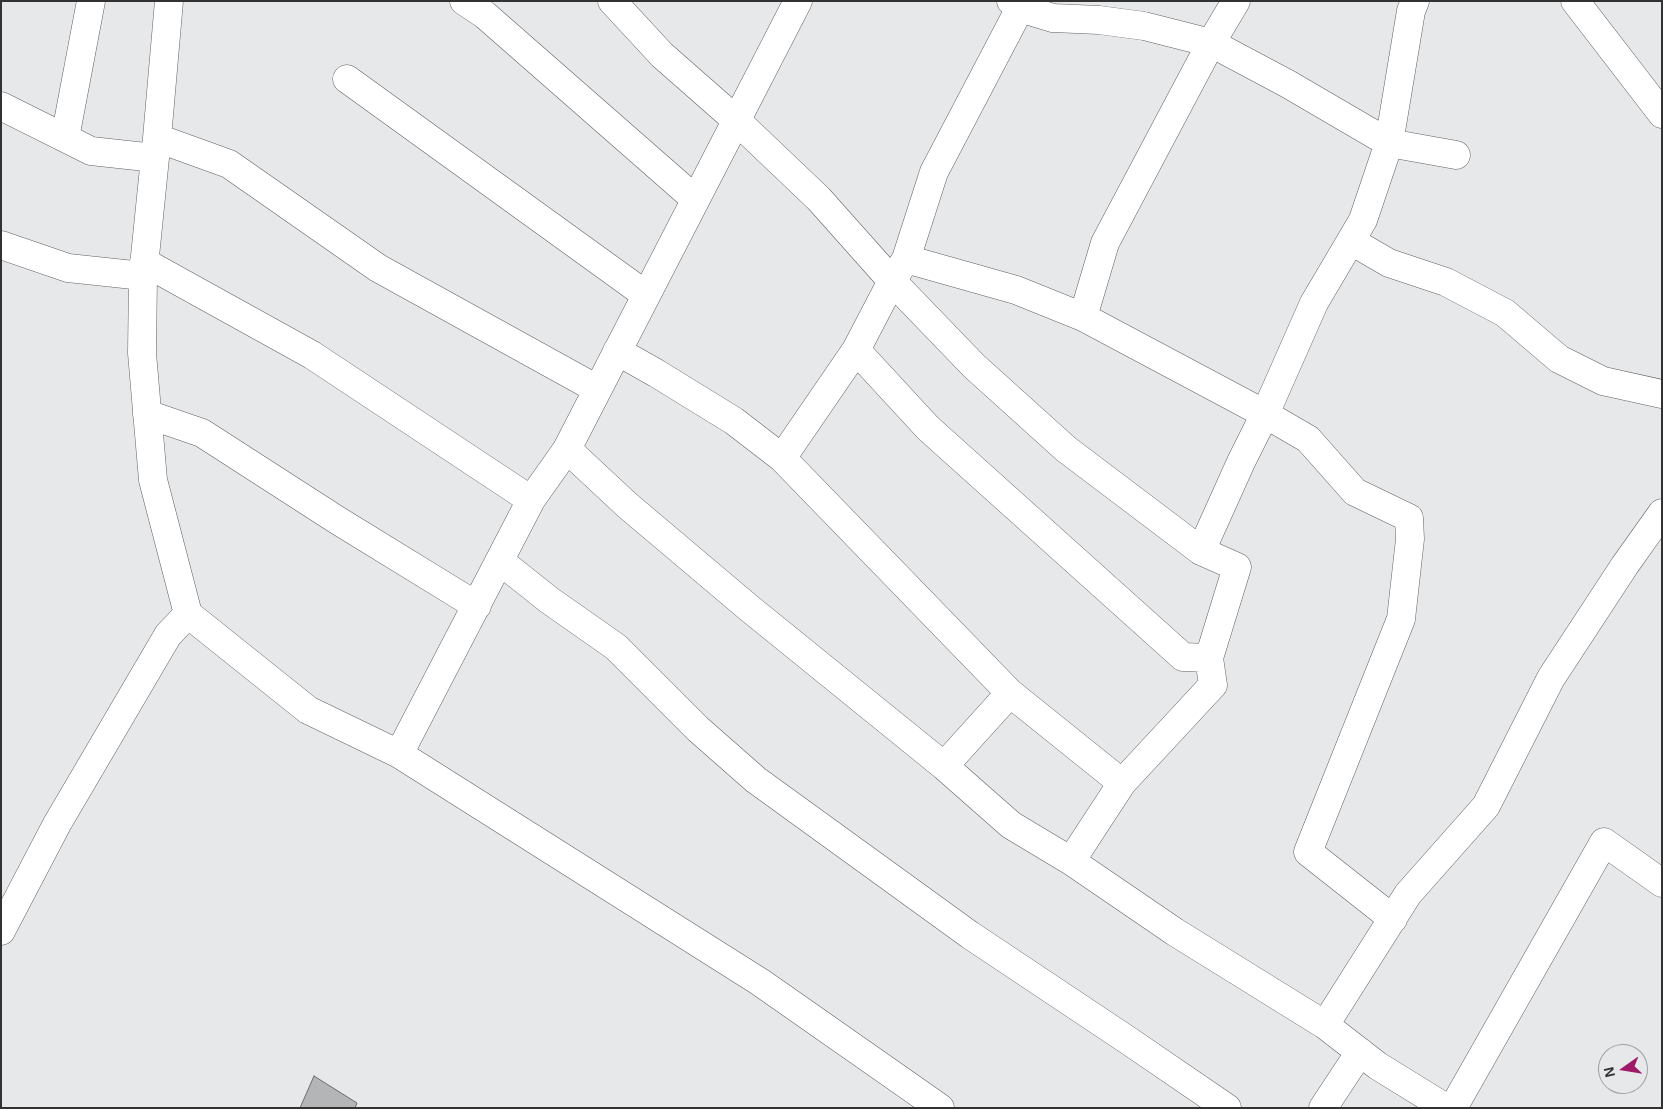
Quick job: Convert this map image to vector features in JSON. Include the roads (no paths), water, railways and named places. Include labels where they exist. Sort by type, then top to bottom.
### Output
[{"type":"street","points":[[65,138],[90,1]]},
{"type":"street","points":[[168,1],[144,269],[142,353],[153,480],[188,614],[308,710],[399,754],[760,982],[940,1108]]},
{"type":"street","points":[[464,1],[484,15],[695,199]]},
{"type":"street","points":[[612,1],[662,55],[736,120],[819,199],[892,281],[974,366],[1066,449],[1201,551],[1237,567],[1209,658],[1213,685],[1122,783],[1071,860]]},
{"type":"street","points":[[399,754],[531,500],[567,449],[798,1]]},
{"type":"street","points":[[1083,317],[1105,242],[1211,43],[1236,1]]},
{"type":"street","points":[[1201,551],[1314,303],[1363,220],[1389,143],[1411,11],[1415,1]]},
{"type":"street","points":[[1575,1],[1660,107]]},
{"type":"street","points":[[782,458],[856,350],[892,281],[906,259],[934,172],[1015,5],[1053,18],[1099,20],[1144,26],[1211,43],[1288,84],[1389,143],[1456,154]]},
{"type":"street","points":[[347,79],[646,294]]},
{"type":"street","points":[[1,106],[92,152],[156,148],[229,164],[378,268],[597,389]]},
{"type":"street","points":[[1351,241],[1389,263],[1446,282],[1505,313],[1559,359],[1603,380],[1662,394]]},
{"type":"street","points":[[1,245],[68,268],[144,269],[312,355],[531,500]]},
{"type":"street","points":[[906,259],[1016,290],[1083,317],[1308,439],[1355,492],[1409,518],[1410,539],[1401,619],[1308,852],[1393,918]]},
{"type":"street","points":[[856,350],[928,428],[1183,657],[1209,658]]},
{"type":"street","points":[[617,351],[734,421],[782,458],[1010,693],[1122,783]]},
{"type":"street","points":[[147,414],[202,433],[476,606]]},
{"type":"street","points":[[567,449],[627,505],[749,608],[944,766],[1011,825],[1071,860],[1175,932],[1326,1025],[1378,1066],[1446,1108]]},
{"type":"street","points":[[1326,1025],[1408,894],[1486,806],[1552,678],[1625,565],[1662,513]]},
{"type":"street","points":[[500,561],[549,600],[616,647],[698,729],[756,780],[970,936],[1227,1108]]},
{"type":"street","points":[[1,931],[58,824],[163,644],[188,614]]},
{"type":"street","points":[[944,766],[1010,693]]},
{"type":"street","points":[[1453,1108],[1604,842],[1662,883]]},
{"type":"street","points":[[1323,1108],[1360,1052]]}]
